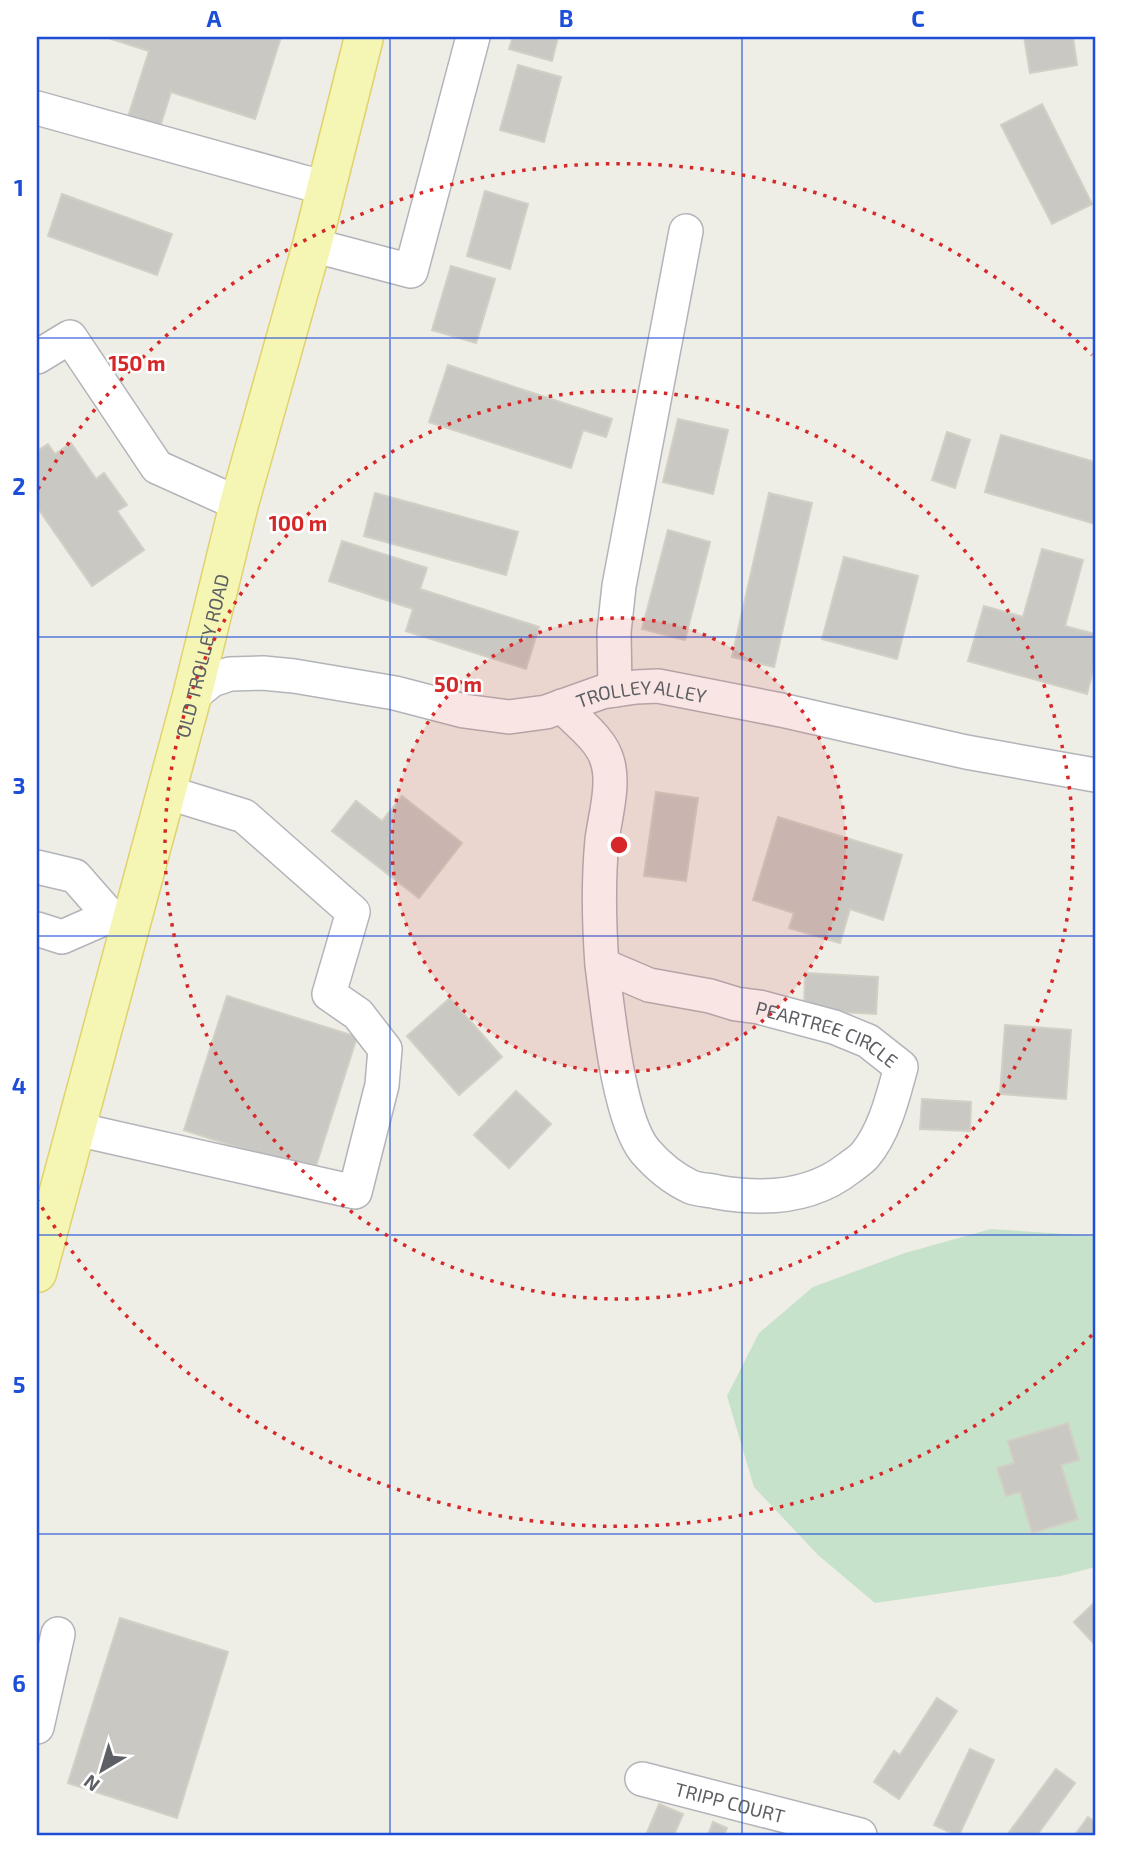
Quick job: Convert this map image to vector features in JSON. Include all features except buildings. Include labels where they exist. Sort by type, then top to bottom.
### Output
[{"type":"main road","name":"OLD TROLLEY ROAD","points":[[37,1273],[76,1129],[121,918],[166,792],[239,504],[312,245],[364,37]]},
{"type":"street","points":[[312,245],[411,271],[473,37]]},
{"type":"street","points":[[37,108],[325,188]]},
{"type":"street","points":[[615,690],[614,632],[619,586],[686,231]]},
{"type":"street","points":[[37,357],[70,337],[157,467],[239,504]]},
{"type":"street","name":"TROLLEY ALLEY","points":[[192,696],[212,680],[230,674],[263,673],[396,693],[464,711],[509,717],[546,712],[615,690],[636,687],[679,689],[966,752],[1095,775]]},
{"type":"street","name":"PEARTREE CIRCLE","points":[[562,706],[603,749],[608,763],[608,805],[602,839],[600,880],[602,965],[611,1034],[625,1100],[644,1149],[664,1170],[692,1187],[742,1196],[794,1193],[820,1187],[865,1156],[887,1117],[901,1067],[868,1041],[834,1027],[780,1013],[649,985],[602,965]]},
{"type":"street","points":[[76,1129],[355,1192],[382,1085],[385,1049],[358,1014],[329,994],[353,912],[244,816],[166,792]]},
{"type":"street","points":[[37,867],[75,876],[121,918],[62,937],[37,929]]},
{"type":"street","points":[[37,1727],[58,1634]]},
{"type":"street","name":"TRIPP COURT","points":[[642,1779],[860,1835]]},
{"type":"green space","points":[[991,1229],[1095,1236],[1095,1567],[1061,1576],[875,1603],[818,1555],[754,1487],[727,1396],[759,1333],[813,1287],[905,1253]]}]
